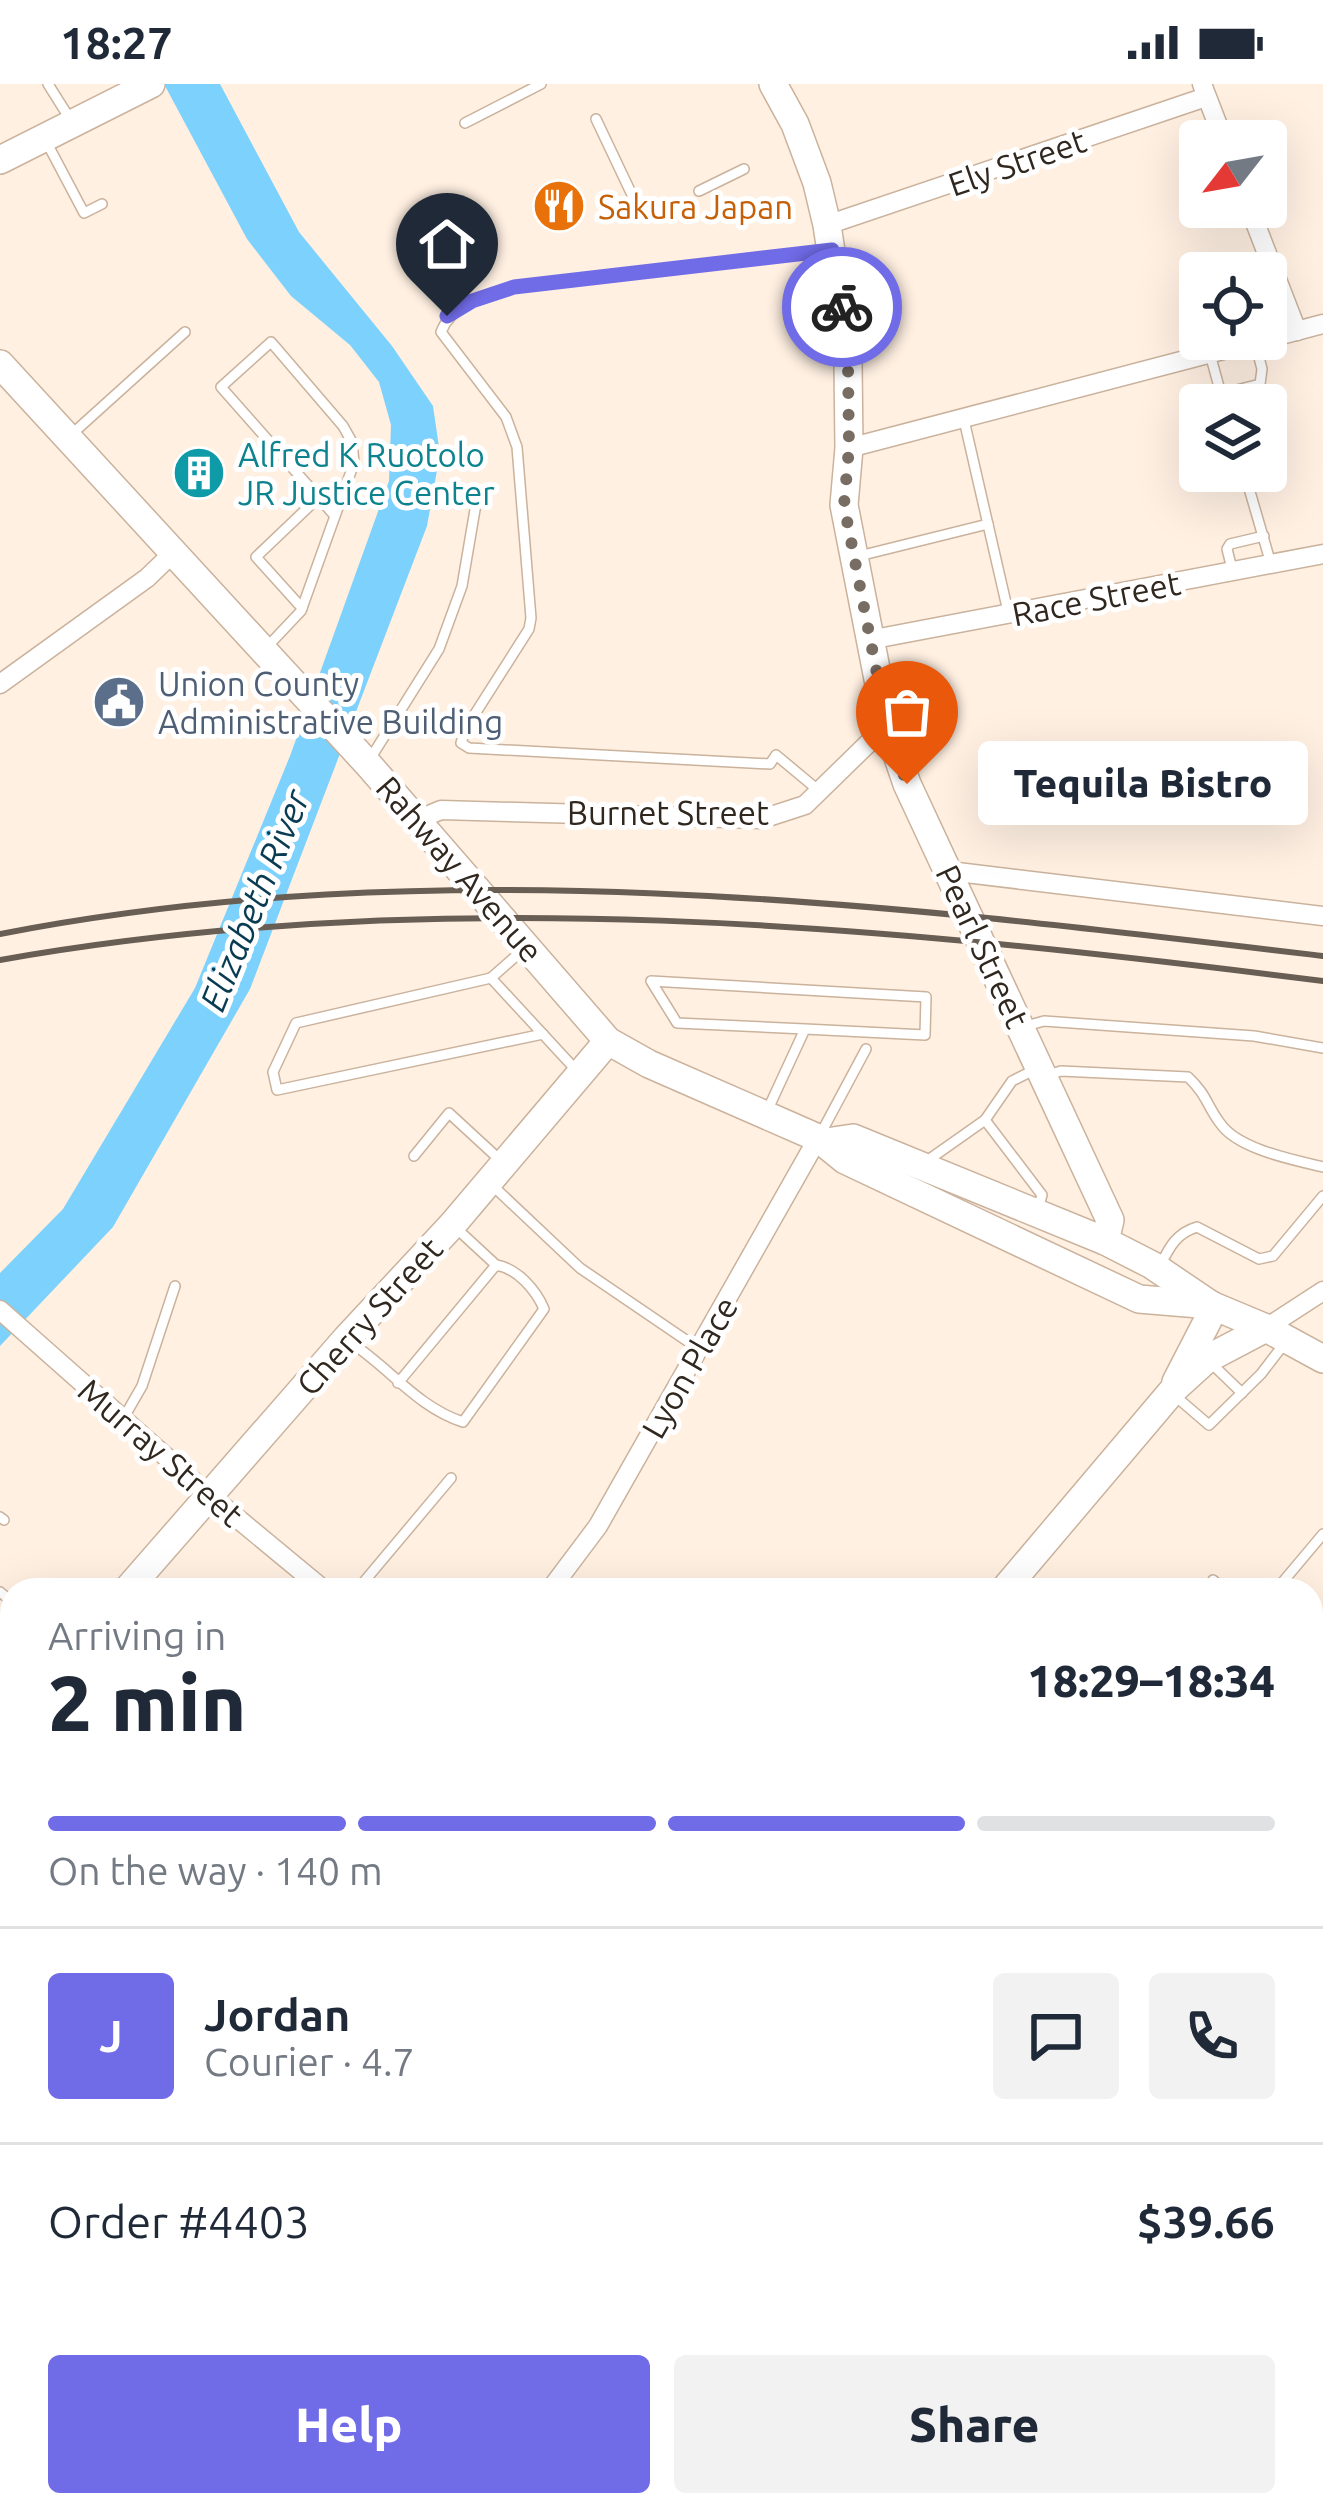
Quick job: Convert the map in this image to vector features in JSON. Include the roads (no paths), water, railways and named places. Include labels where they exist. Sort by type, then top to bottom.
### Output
[{"type":"main road","points":[[0,160],[152,84]]},
{"type":"main road","name":"Pearl Street","points":[[773,84],[795,124],[817,183],[830,238],[848,364],[844,505],[887,725],[907,784],[1110,1220],[1105,1241]]},
{"type":"main road","name":"Rahway Avenue","points":[[0,364],[367,763],[608,1041],[649,1064],[822,1140],[845,1160],[1139,1299],[1211,1305]]},
{"type":"main road","name":"Cherry Street","points":[[138,1578],[346,1339],[453,1225],[608,1041]]},
{"type":"main road","name":"Rahway Avenue","points":[[822,1140],[853,1138],[1105,1241],[1211,1305],[1323,1359]]},
{"type":"main road","points":[[981,1226],[1082,1252],[1105,1241]]},
{"type":"main road","points":[[1172,1391],[1211,1305]]},
{"type":"main road","points":[[1014,1578],[1172,1391],[1208,1359],[1277,1334]]},
{"type":"street","name":"Ely Street","points":[[830,238],[1204,90]]},
{"type":"street","points":[[1204,90],[1216,120]]},
{"type":"street","points":[[1257,228],[1297,331]]},
{"type":"street","points":[[1287,334],[1323,323]]},
{"type":"street","points":[[849,448],[1188,360]]},
{"type":"street","points":[[0,684],[147,578],[173,553]]},
{"type":"street","name":"Race Street","points":[[869,640],[1323,554]]},
{"type":"street","name":"Burnet Street","points":[[417,820],[441,810],[762,819],[805,805],[887,725]]},
{"type":"street","points":[[949,871],[1323,916]]},
{"type":"street","name":"Lyon Place","points":[[559,1578],[598,1526],[822,1140]]},
{"type":"street","points":[[1277,1334],[1323,1292]]},
{"type":"street","name":"Murray Street","points":[[0,1310],[310,1578]]},
{"type":"lane","points":[[48,84],[73,123]]},
{"type":"lane","points":[[465,123],[541,84]]},
{"type":"lane","points":[[596,119],[633,197],[649,211],[676,202]]},
{"type":"lane","points":[[44,138],[84,213],[102,204]]},
{"type":"lane","points":[[699,191],[744,170]]},
{"type":"lane","points":[[820,791],[776,755],[770,764],[717,763],[469,748],[460,743],[530,628],[531,618],[517,447],[506,417],[441,332],[447,316],[472,301],[514,287],[830,238]]},
{"type":"lane","points":[[68,438],[185,332]]},
{"type":"lane","points":[[263,650],[302,608],[335,516],[354,463],[352,442],[343,425],[271,342],[221,386],[335,516]]},
{"type":"lane","points":[[964,420],[1009,616]]},
{"type":"lane","points":[[367,763],[439,649],[462,586],[478,492]]},
{"type":"lane","points":[[1250,492],[1272,564]]},
{"type":"lane","points":[[302,608],[256,557],[319,497]]},
{"type":"lane","points":[[854,558],[988,524]]},
{"type":"lane","points":[[1233,572],[1230,544],[1264,536]]},
{"type":"lane","points":[[527,946],[491,978],[296,1023],[273,1072],[277,1090],[543,1034]]},
{"type":"lane","points":[[491,978],[580,1074]]},
{"type":"lane","points":[[650,981],[926,997],[925,1034],[806,1029],[677,1023],[650,981]]},
{"type":"lane","points":[[1021,1027],[1044,1021],[1254,1036],[1323,1048]]},
{"type":"lane","points":[[766,1114],[806,1029]]},
{"type":"lane","points":[[822,1140],[866,1049]]},
{"type":"lane","points":[[920,1166],[985,1120],[1012,1081],[1061,1071],[1188,1077],[1207,1095],[1220,1126],[1232,1135],[1274,1155],[1323,1167]]},
{"type":"lane","points":[[414,1156],[449,1113],[580,1268],[699,1349]]},
{"type":"lane","points":[[985,1120],[1042,1195],[1036,1214]]},
{"type":"lane","points":[[1158,1269],[1184,1231],[1197,1227],[1259,1259],[1274,1256],[1323,1196]]},
{"type":"lane","points":[[346,1339],[441,1415],[463,1423],[544,1309],[537,1294],[507,1267],[496,1265],[453,1225]]},
{"type":"lane","points":[[398,1383],[496,1265]]},
{"type":"lane","points":[[123,1419],[142,1386],[175,1286]]},
{"type":"lane","points":[[1172,1391],[1209,1425],[1242,1393],[1277,1334]]},
{"type":"lane","points":[[1208,1359],[1242,1393]]},
{"type":"lane","points":[[367,1578],[451,1478]]},
{"type":"lane","points":[[1286,1578],[1323,1534]]},
{"type":"water","name":"Elizabeth River","points":[[164,84],[220,84],[299,232],[392,346],[433,406],[440,454],[427,526],[250,989],[113,1227],[0,1346],[0,1273],[63,1209],[195,988],[290,756],[389,481],[391,425],[379,382],[350,345],[291,296],[247,239]]},
{"type":"railway","points":[[0,934],[164,908],[329,894],[495,890],[828,904],[1323,956]]},
{"type":"railway","points":[[0,960],[165,936],[330,923],[496,918],[827,930],[1323,981]]},
{"type":"place","name":"Sakura Japan","points":[[559,206]]},
{"type":"place","name":"Alfred K Ruotolo JR Justice Center","points":[[199,473]]},
{"type":"place","name":"Union County Administrative Building","points":[[119,702]]},
{"type":"place","name":"Tequila Bistro","points":[[907,784]]}]
